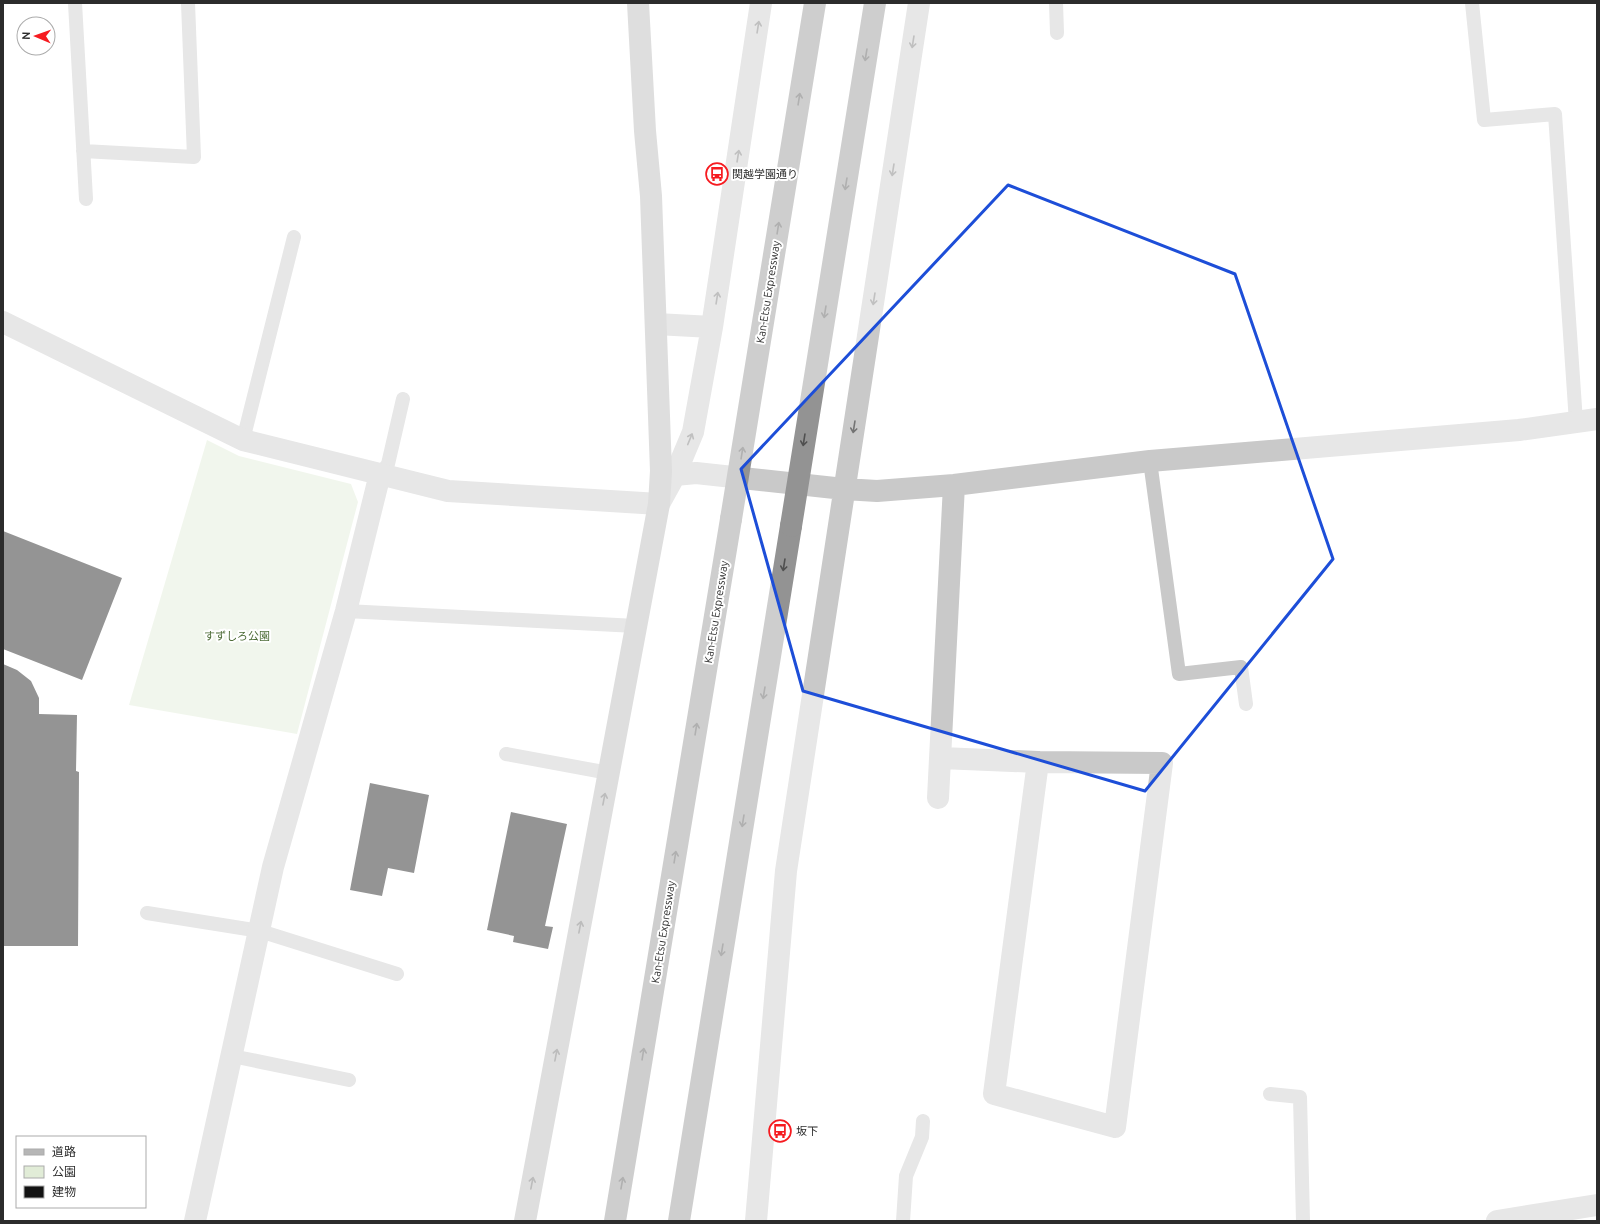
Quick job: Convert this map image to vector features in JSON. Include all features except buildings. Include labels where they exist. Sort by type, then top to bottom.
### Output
[{"type":"highway","name":"Kan-Etsu Expressway","points":[[615,1221],[815,3]]},
{"type":"highway","points":[[679,1221],[875,3]]},
{"type":"street","points":[[525,1221],[659,504],[661,471],[651,196],[645,131],[638,3]]},
{"type":"street","points":[[659,504],[675,475],[693,432],[712,327],[761,3]]},
{"type":"street","points":[[756,1221],[786,871],[919,3]]},
{"type":"street","points":[[3,322],[243,440],[448,491],[659,504]]},
{"type":"street","points":[[656,324],[712,327]]},
{"type":"street","points":[[675,475],[696,473],[844,489],[877,491],[954,485],[1150,461],[1519,430],[1597,419]]},
{"type":"street","points":[[195,1221],[273,867],[346,611],[380,474]]},
{"type":"street","points":[[938,798],[954,485]]},
{"type":"street","points":[[941,758],[1038,762],[1162,763],[1115,1127],[994,1094],[1038,762]]},
{"type":"street","points":[[1497,1221],[1549,1217],[1597,1205]]},
{"type":"lane","points":[[75,3],[86,199]]},
{"type":"lane","points":[[83,152],[194,158],[188,3]]},
{"type":"lane","points":[[1056,3],[1057,33]]},
{"type":"lane","points":[[1472,3],[1484,120],[1555,114],[1576,422]]},
{"type":"lane","points":[[243,440],[294,237]]},
{"type":"lane","points":[[380,474],[388,464],[403,399]]},
{"type":"lane","points":[[1150,461],[1179,674],[1241,667],[1246,704]]},
{"type":"lane","points":[[346,611],[636,626]]},
{"type":"lane","points":[[506,754],[609,773]]},
{"type":"lane","points":[[147,913],[260,931],[397,974]]},
{"type":"lane","points":[[232,1056],[350,1080]]},
{"type":"lane","points":[[1270,1094],[1300,1097],[1303,1221]]},
{"type":"lane","points":[[903,1221],[906,1176],[922,1137],[923,1121]]},
{"type":"highlighted area","points":[[1008,185],[1235,274],[1333,559],[1145,791],[803,691],[741,469]]},
{"type":"green space","name":"すずしろ公園","points":[[207,440],[239,456],[351,484],[358,502],[297,734],[129,705]]},
{"type":"place","name":"関越学園通り","points":[[717,174]]},
{"type":"place","name":"坂下","points":[[780,1131]]}]
